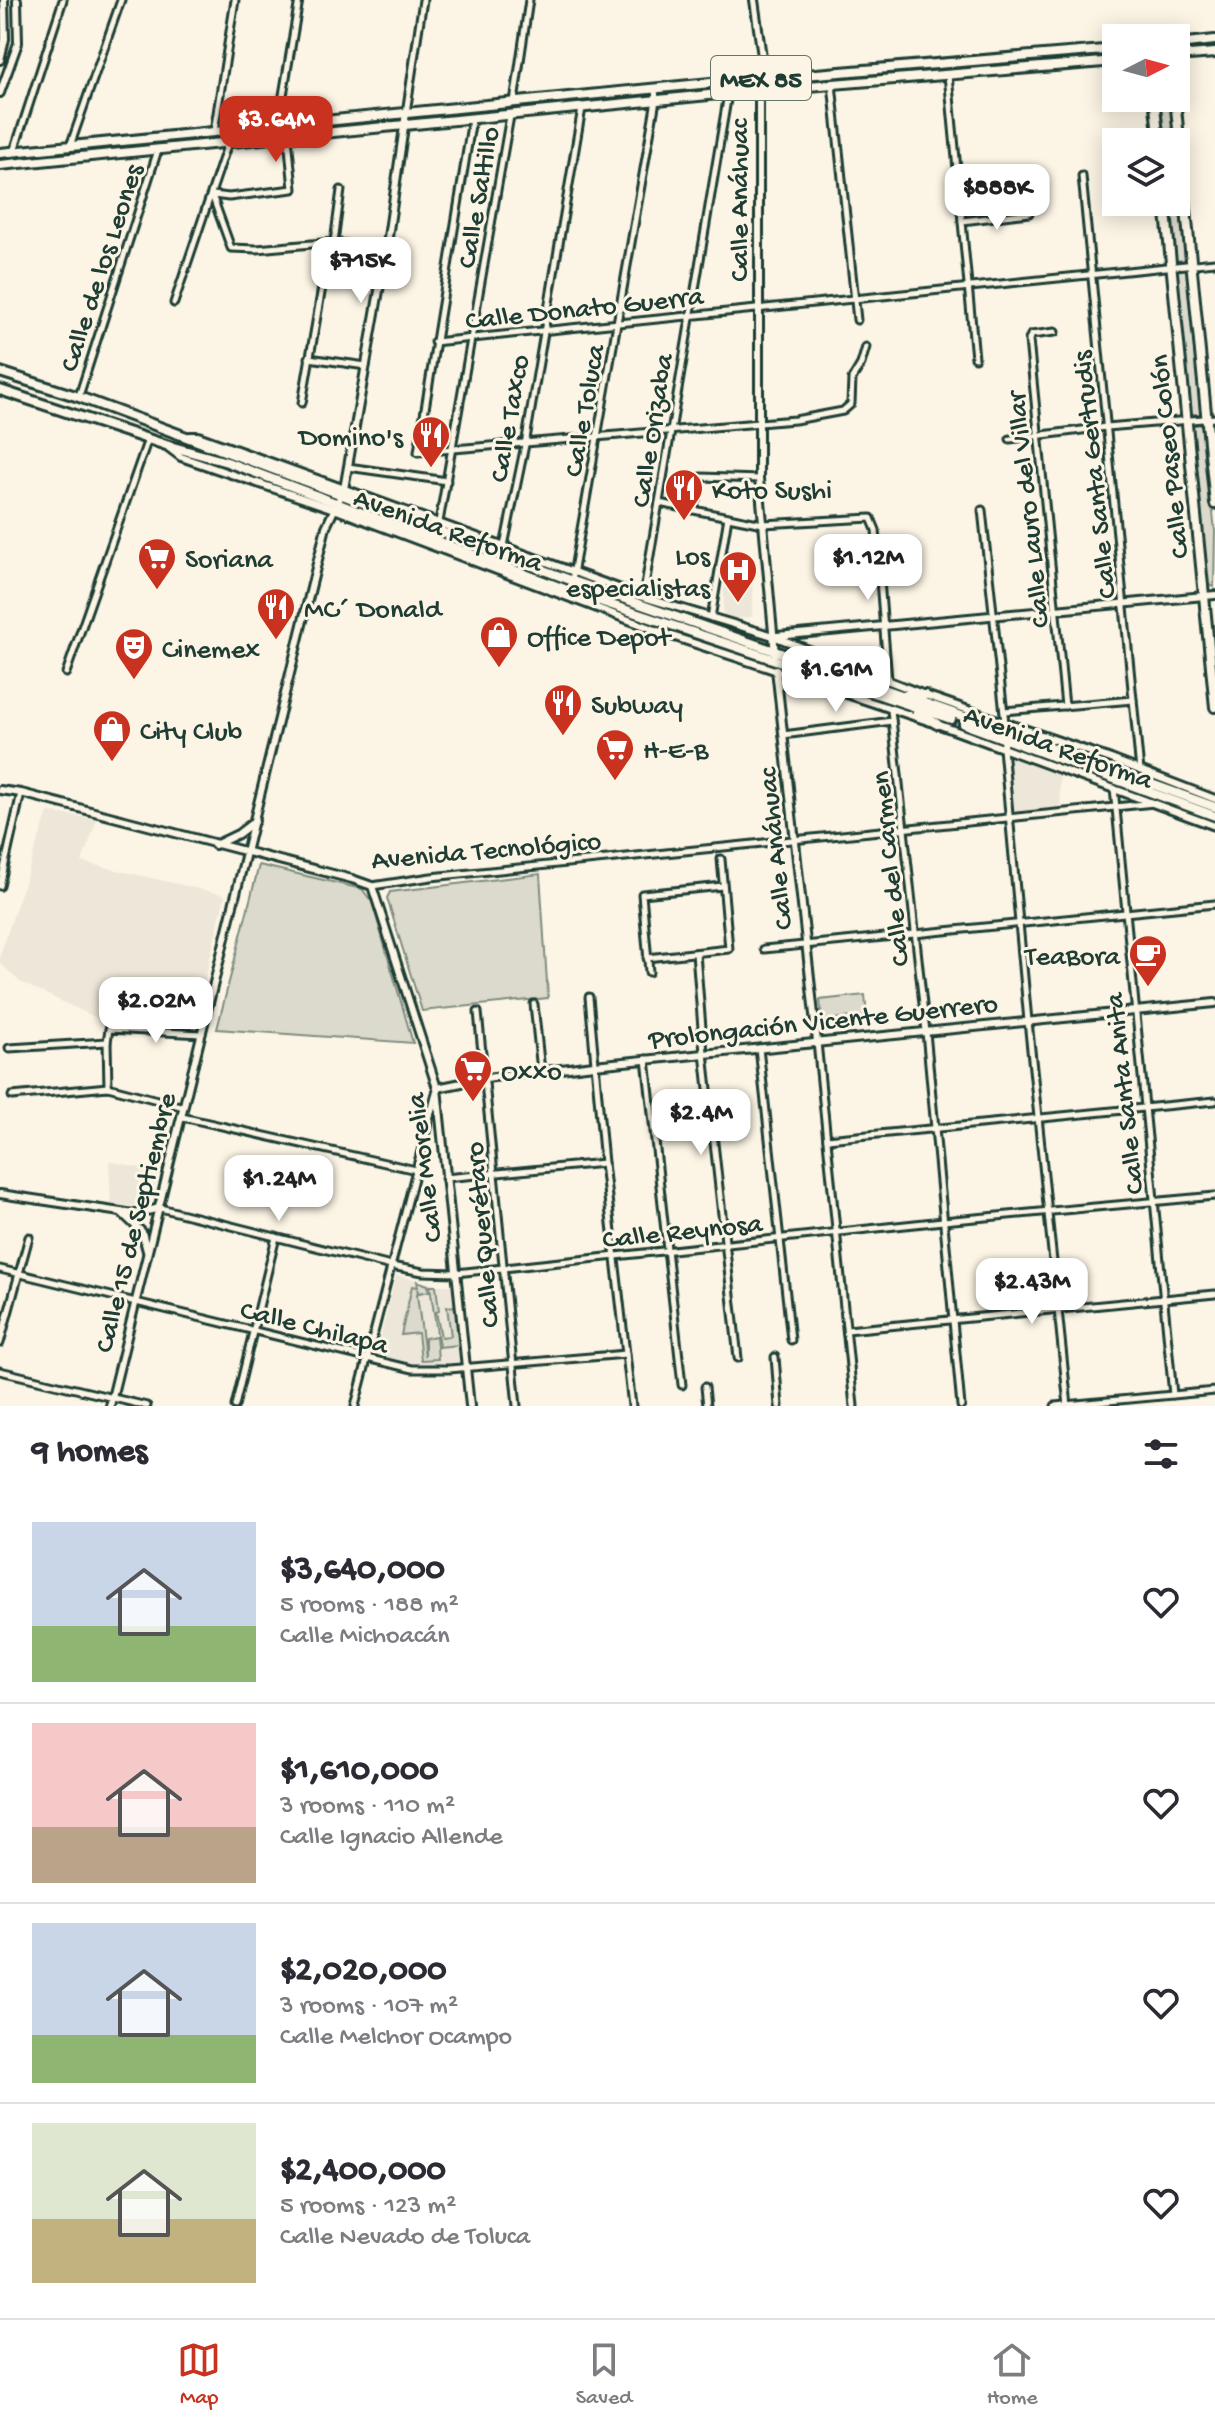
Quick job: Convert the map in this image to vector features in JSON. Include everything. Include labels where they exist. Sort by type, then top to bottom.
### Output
[{"type":"main road","points":[[1190,43],[1215,40]]},
{"type":"main road","name":"MEX 85","points":[[0,153],[731,81],[1102,50]]},
{"type":"main road","points":[[1190,55],[1215,53]]},
{"type":"main road","name":"MEX 85","points":[[0,165],[759,90],[1102,62]]},
{"type":"main road","name":"Calle Paseo Colón","points":[[1176,112],[1210,419],[1215,504]]},
{"type":"main road","name":"Calle Paseo Colón","points":[[1166,216],[1215,707]]},
{"type":"main road","name":"Avenida Reforma","points":[[0,372],[79,397],[183,436],[570,594],[775,655]]},
{"type":"main road","name":"Avenida Reforma","points":[[0,390],[339,498],[660,611],[775,655],[1215,807]]},
{"type":"main road","points":[[643,597],[660,611]]},
{"type":"main road","points":[[901,699],[925,695]]},
{"type":"main road","points":[[901,699],[937,724]]},
{"type":"main road","name":"Avenida Reforma","points":[[1005,735],[1215,816]]},
{"type":"street","points":[[0,60],[5,39],[4,0]]},
{"type":"street","points":[[0,93],[18,43],[17,0]]},
{"type":"street","points":[[14,152],[63,0]]},
{"type":"street","points":[[70,146],[121,0]]},
{"type":"street","points":[[214,132],[235,0]]},
{"type":"street","points":[[278,126],[299,0]]},
{"type":"street","points":[[406,113],[423,0]]},
{"type":"street","points":[[514,103],[529,0]]},
{"type":"street","points":[[754,0],[765,78]]},
{"type":"street","points":[[948,75],[975,358]]},
{"type":"street","name":"Calle Anáhuac","points":[[765,78],[759,90],[759,479],[776,670],[854,1406]]},
{"type":"street","name":"Calle Orizaba","points":[[643,597],[731,81]]},
{"type":"street","points":[[832,84],[857,320]]},
{"type":"street","name":"Calle Toluca","points":[[570,594],[656,100],[655,89]]},
{"type":"street","name":"Calle Taxco","points":[[504,546],[525,445],[582,107]]},
{"type":"street","name":"Calle 15 de Septiembre","points":[[110,1406],[326,527],[348,467],[386,251],[406,113]]},
{"type":"street","name":"Calle Saltillo","points":[[439,522],[511,115]]},
{"type":"street","points":[[472,118],[418,452],[795,420],[843,411],[851,404],[852,379],[866,347]]},
{"type":"street","points":[[212,195],[229,197],[293,189],[288,137]]},
{"type":"street","points":[[174,303],[228,143]]},
{"type":"street","name":"Calle de los Leones","points":[[79,397],[158,149]]},
{"type":"street","name":"Calle Santa Gertrudis","points":[[1082,176],[1140,771]]},
{"type":"street","points":[[334,242],[341,190]]},
{"type":"street","points":[[212,195],[231,248],[257,249],[334,242],[386,251]]},
{"type":"street","points":[[962,221],[1029,213]]},
{"type":"street","name":"Calle Donato Guerra","points":[[434,342],[1215,262]]},
{"type":"street","points":[[302,403],[325,270]]},
{"type":"street","name":"Calle Lauro del Villar","points":[[1055,332],[1031,335],[1029,340],[1065,706]]},
{"type":"street","points":[[309,358],[366,366]]},
{"type":"street","points":[[1010,439],[1210,419]]},
{"type":"street","points":[[66,673],[148,439]]},
{"type":"street","points":[[348,467],[447,481]]},
{"type":"street","points":[[696,500],[701,477],[759,479]]},
{"type":"street","name":"Avenida Reforma","points":[[339,498],[439,522],[643,597],[773,636],[925,695],[1114,788],[1215,826]]},
{"type":"street","points":[[659,503],[763,524],[866,517],[875,522],[888,680]]},
{"type":"street","points":[[982,510],[1004,711],[1010,820],[1028,1021],[1068,1405]]},
{"type":"street","points":[[711,619],[728,517]]},
{"type":"street","name":"Avenida Reforma","points":[[570,594],[666,634],[891,710],[937,724],[1005,735],[1140,771],[1215,799]]},
{"type":"street","points":[[773,636],[1215,595]]},
{"type":"street","points":[[1004,711],[1133,700]]},
{"type":"street","name":"Calle del Carmen","points":[[891,710],[926,1032],[961,1406]]},
{"type":"street","points":[[783,735],[892,721]]},
{"type":"street","name":"Calle Santa Anita","points":[[1114,788],[1133,1011],[1173,1395]]},
{"type":"street","name":"Avenida Tecnológico","points":[[0,790],[372,886],[794,838],[1010,820],[1155,803]]},
{"type":"street","points":[[0,886],[21,793]]},
{"type":"street","points":[[215,845],[238,834],[255,821]]},
{"type":"street","points":[[647,958],[729,949],[721,859]]},
{"type":"street","name":"Calle Morelia","points":[[372,886],[437,1088],[470,1406]]},
{"type":"street","points":[[649,972],[642,894],[723,886]]},
{"type":"street","points":[[764,949],[1215,904]]},
{"type":"street","points":[[696,953],[738,1358]]},
{"type":"street","points":[[589,997],[604,1163],[632,1406]]},
{"type":"street","name":"Prolongación Vicente Guerrero","points":[[437,1088],[486,1078],[646,1059],[1215,1003]]},
{"type":"street","points":[[534,1004],[541,1071]]},
{"type":"street","name":"Calle Querétaro","points":[[478,1012],[517,1406]]},
{"type":"street","points":[[108,1087],[107,1032],[113,1028],[202,1034]]},
{"type":"street","points":[[9,1048],[107,1042]]},
{"type":"street","points":[[759,1048],[791,1340]]},
{"type":"street","points":[[646,1059],[682,1385]]},
{"type":"street","points":[[12,1096],[108,1087],[185,1107]]},
{"type":"street","points":[[355,1406],[437,1088]]},
{"type":"street","points":[[827,1139],[1215,1101]]},
{"type":"street","points":[[182,1117],[416,1170]]},
{"type":"street","points":[[445,1178],[604,1163]]},
{"type":"street","points":[[0,1194],[122,1213],[142,1213],[160,1208]]},
{"type":"street","name":"Calle Reynosa","points":[[160,1208],[391,1266],[423,1272],[456,1273],[943,1221],[1215,1196]]},
{"type":"street","points":[[122,1213],[142,1232],[148,1256]]},
{"type":"street","points":[[0,1343],[29,1237]]},
{"type":"street","points":[[235,1406],[276,1237]]},
{"type":"street","name":"Calle Chilapa","points":[[0,1269],[412,1369],[626,1354]]},
{"type":"street","points":[[847,1330],[1215,1294]]},
{"type":"street","points":[[775,1357],[779,1406]]},
{"type":"street","points":[[0,1371],[147,1406]]},
{"type":"street","points":[[705,1387],[707,1406]]},
{"type":"street","points":[[1055,1406],[1215,1391]]},
{"type":"shaded area","points":[[1157,112],[1174,112],[1176,128],[1159,128]]},
{"type":"shaded area","points":[[1167,216],[1185,216],[1189,260],[1172,261]]},
{"type":"shaded area","points":[[1189,267],[1202,414],[1188,414],[1173,268]]},
{"type":"shaded area","points":[[1203,424],[1215,531],[1214,587],[1207,581],[1189,426]]},
{"type":"shaded area","name":"Los especialistas","points":[[729,573],[733,573],[734,577],[753,576],[752,617],[731,619],[723,614],[724,587],[729,584]]},
{"type":"shaded area","points":[[1008,756],[1059,775],[1061,809],[1014,815]]},
{"type":"shaded area","points":[[48,812],[97,819],[82,862],[225,895],[193,1030],[101,1024],[101,1020],[20,982],[0,963],[0,955]]},
{"type":"shaded area","points":[[259,865],[362,889],[372,902],[413,1043],[217,1029]]},
{"type":"shaded area","points":[[540,874],[548,998],[422,1011],[387,898],[390,892]]},
{"type":"shaded area","points":[[865,995],[867,1016],[822,1020],[820,1000]]},
{"type":"shaded area","points":[[109,1161],[158,1172],[151,1206],[111,1206]]},
{"type":"shaded area","points":[[396,1275],[437,1285],[452,1285],[462,1362],[416,1366],[376,1354]]},
{"type":"shaded area","points":[[417,1281],[428,1285],[429,1291],[419,1293],[418,1289],[417,1295],[425,1356],[425,1338],[436,1336],[438,1359],[421,1360],[418,1333],[401,1335],[412,1286],[418,1287]]},
{"type":"shaded area","points":[[430,1286],[436,1286],[439,1311],[436,1312],[441,1337],[451,1336],[447,1307],[456,1306],[459,1345],[439,1347]]},
{"type":"place","name":"Domino's","points":[[431,469]]},
{"type":"place","name":"Koto Sushi","points":[[684,522]]},
{"type":"place","name":"Soriana","points":[[157,591]]},
{"type":"place","name":"Los especialistas","points":[[738,604]]},
{"type":"place","name":"MC´ Donald","points":[[276,641]]},
{"type":"place","name":"Office Depot","points":[[499,669]]},
{"type":"place","name":"Cinemex","points":[[134,681]]},
{"type":"place","name":"Subway","points":[[563,737]]},
{"type":"place","name":"City Club","points":[[112,763]]},
{"type":"place","name":"H-E-B","points":[[615,782]]},
{"type":"place","name":"TeaBora","points":[[1148,988]]},
{"type":"place","name":"Oxxo","points":[[473,1103]]}]
